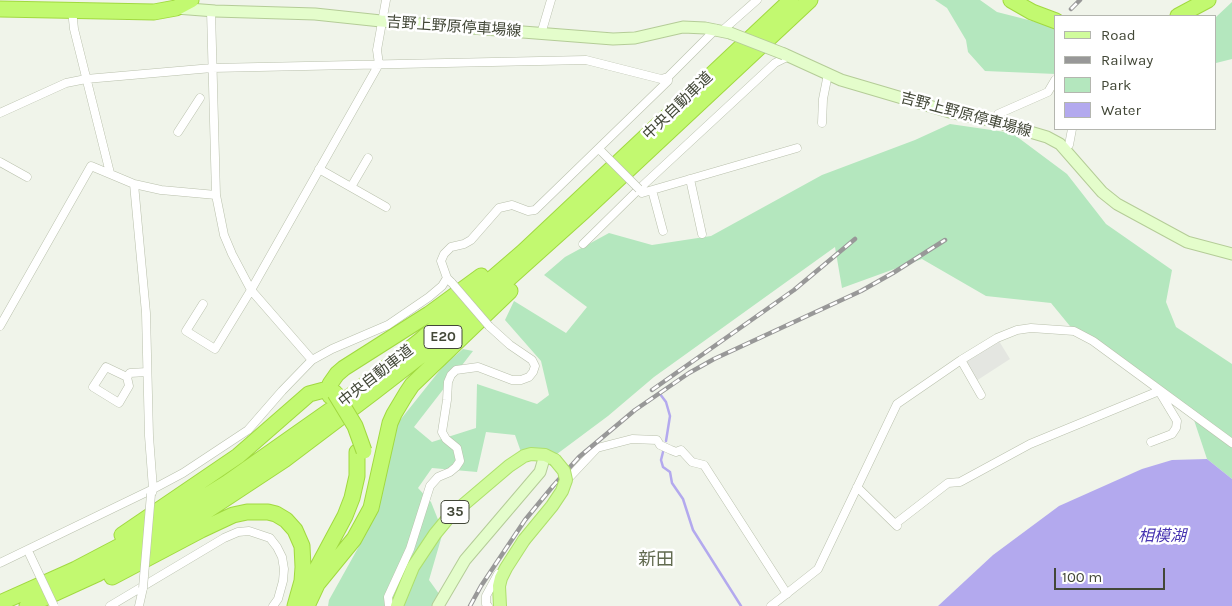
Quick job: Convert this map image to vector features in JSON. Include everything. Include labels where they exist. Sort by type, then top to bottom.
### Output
[{"type":"highway","points":[[0,9],[38,5],[72,10],[131,9],[154,12],[176,8],[191,0]]},
{"type":"highway","name":"中央自動車道","points":[[0,603],[76,570],[192,505],[269,455],[352,395],[422,339],[523,252],[791,0]]},
{"type":"highway","name":"中央自動車道","points":[[27,606],[97,574],[222,502],[284,460],[374,392],[436,344],[582,213],[810,0]]},
{"type":"highway","points":[[1011,0],[1032,12],[1054,20]]},
{"type":"highway","points":[[1180,15],[1208,0]]},
{"type":"highway","points":[[307,606],[357,504],[364,478],[355,426],[332,393],[333,379],[344,368],[429,314],[467,286],[521,244],[638,144]]},
{"type":"highway","points":[[318,583],[346,549],[366,520],[375,496],[390,423],[412,385],[516,285],[582,213]]},
{"type":"highway","points":[[31,590],[138,525],[216,471],[260,438],[309,394],[316,391],[332,393]]},
{"type":"highway","points":[[296,606],[349,507],[356,483],[360,452]]},
{"type":"highway","points":[[48,606],[121,573],[233,515],[258,511],[282,516],[291,525],[299,538],[302,546],[303,567],[296,606]]},
{"type":"main road","name":"吉野上野原停車場線","points":[[176,8],[315,14],[614,39],[635,38],[683,26],[723,31],[786,55],[841,80],[953,114],[997,122],[1047,137],[1064,148],[1102,192],[1117,204],[1187,242],[1232,254]]},
{"type":"main road","name":"35","points":[[397,606],[413,567],[449,517],[509,466],[524,456],[531,454],[550,457]]},
{"type":"main road","points":[[438,606],[465,560],[540,472],[550,457],[564,472],[566,480],[552,506],[524,540],[506,568],[499,586],[500,606]]},
{"type":"street","points":[[203,304],[186,331],[216,349],[252,290],[379,64],[377,50],[386,0]]},
{"type":"street","points":[[541,34],[551,0]]},
{"type":"street","points":[[0,113],[66,83],[86,79],[212,68],[586,60],[661,79],[668,77],[757,0]]},
{"type":"street","points":[[72,10],[74,29],[110,173]]},
{"type":"street","points":[[211,11],[216,195],[224,234],[232,254],[252,290],[312,360]]},
{"type":"street","points":[[583,244],[638,189],[786,55]]},
{"type":"street","points":[[822,122],[823,99],[828,74]]},
{"type":"street","points":[[389,606],[388,597],[410,548],[430,486],[438,477],[456,467],[460,461],[457,448],[442,432],[448,382],[451,375],[456,370],[478,367],[512,380],[521,380],[529,377],[534,372],[535,366],[532,360],[489,326],[450,281],[441,261],[444,254],[451,247],[471,240],[499,208],[512,205],[528,211],[535,210],[601,150],[668,81],[668,77]]},
{"type":"street","points":[[997,122],[998,114],[1048,92],[1054,82]]},
{"type":"street","points":[[178,132],[200,98]]},
{"type":"street","points":[[1064,148],[1069,144],[1072,130]]},
{"type":"street","points":[[601,150],[642,193],[797,148]]},
{"type":"street","points":[[351,187],[368,158]]},
{"type":"street","points":[[0,162],[27,177]]},
{"type":"street","points":[[0,326],[91,166],[134,184],[161,190],[216,195]]},
{"type":"street","points":[[319,169],[386,207]]},
{"type":"street","points":[[690,179],[702,234]]},
{"type":"street","points":[[134,184],[146,313],[148,436],[152,492],[143,588],[139,606]]},
{"type":"street","points":[[652,190],[663,231]]},
{"type":"street","points":[[0,563],[152,492],[183,473],[248,430],[312,360],[332,349],[388,325],[450,281]]},
{"type":"street","points":[[771,606],[818,569],[897,404],[961,360],[997,338],[1017,330],[1031,328],[1074,331],[1093,341],[1232,443]]},
{"type":"street","points":[[961,360],[981,394]]},
{"type":"street","points":[[106,367],[127,377],[129,386],[119,403],[93,387],[106,367]]},
{"type":"street","points":[[127,377],[130,373],[147,372]]},
{"type":"street","points":[[1151,442],[1172,434],[1176,428],[1177,421],[1159,390]]},
{"type":"street","points":[[856,488],[896,525],[948,483],[960,482],[1030,444],[1159,390]]},
{"type":"street","points":[[488,606],[486,604],[486,596],[510,552],[575,469],[597,448],[632,439],[657,440],[660,445],[676,452],[681,450],[692,462],[704,465],[787,594]]},
{"type":"street","points":[[110,606],[224,538],[238,532],[249,531],[270,538],[282,557],[283,581],[278,599],[273,606]]},
{"type":"street","points":[[28,551],[54,606]]},
{"type":"green space","points":[[935,0],[980,0],[997,12],[1054,26],[1054,74],[985,71],[968,52],[966,40],[947,8]]},
{"type":"green space","points":[[1232,2],[1232,59],[1217,63],[1217,16]]},
{"type":"green space","points":[[950,124],[1012,133],[1067,174],[1106,224],[1172,270],[1166,302],[1176,327],[1232,364],[1232,479],[1207,459],[1192,414],[1074,331],[1051,303],[986,296],[922,259],[842,288],[835,247],[654,377],[608,416],[557,454],[543,449],[521,452],[515,435],[486,432],[477,472],[432,468],[418,488],[431,502],[443,532],[429,580],[442,598],[438,606],[328,606],[329,600],[368,530],[397,424],[444,365],[463,349],[473,351],[414,427],[432,442],[476,428],[477,384],[537,404],[549,395],[541,361],[505,320],[514,301],[566,333],[587,307],[544,275],[565,257],[609,233],[652,245],[711,236],[822,175],[915,140]]},
{"type":"shaded area","points":[[999,341],[1010,359],[976,381],[964,362]]},
{"type":"water","name":"相模湖","points":[[1207,459],[1232,479],[1232,606],[938,606],[993,555],[1059,506],[1142,469],[1172,460]]},
{"type":"waterway","points":[[660,394],[666,402],[670,416],[666,441]]},
{"type":"waterway","points":[[663,452],[661,460],[663,467],[670,472],[672,483],[683,499],[693,530],[741,606]]},
{"type":"railway","points":[[1071,9],[1080,0]]},
{"type":"railway","points":[[652,390],[794,290],[855,239]]},
{"type":"railway","points":[[470,606],[481,586],[525,520],[553,486],[579,457],[635,410],[689,373],[714,359],[861,291],[945,240]]},
{"type":"district","name":"新田","points":[[656,560]]}]
